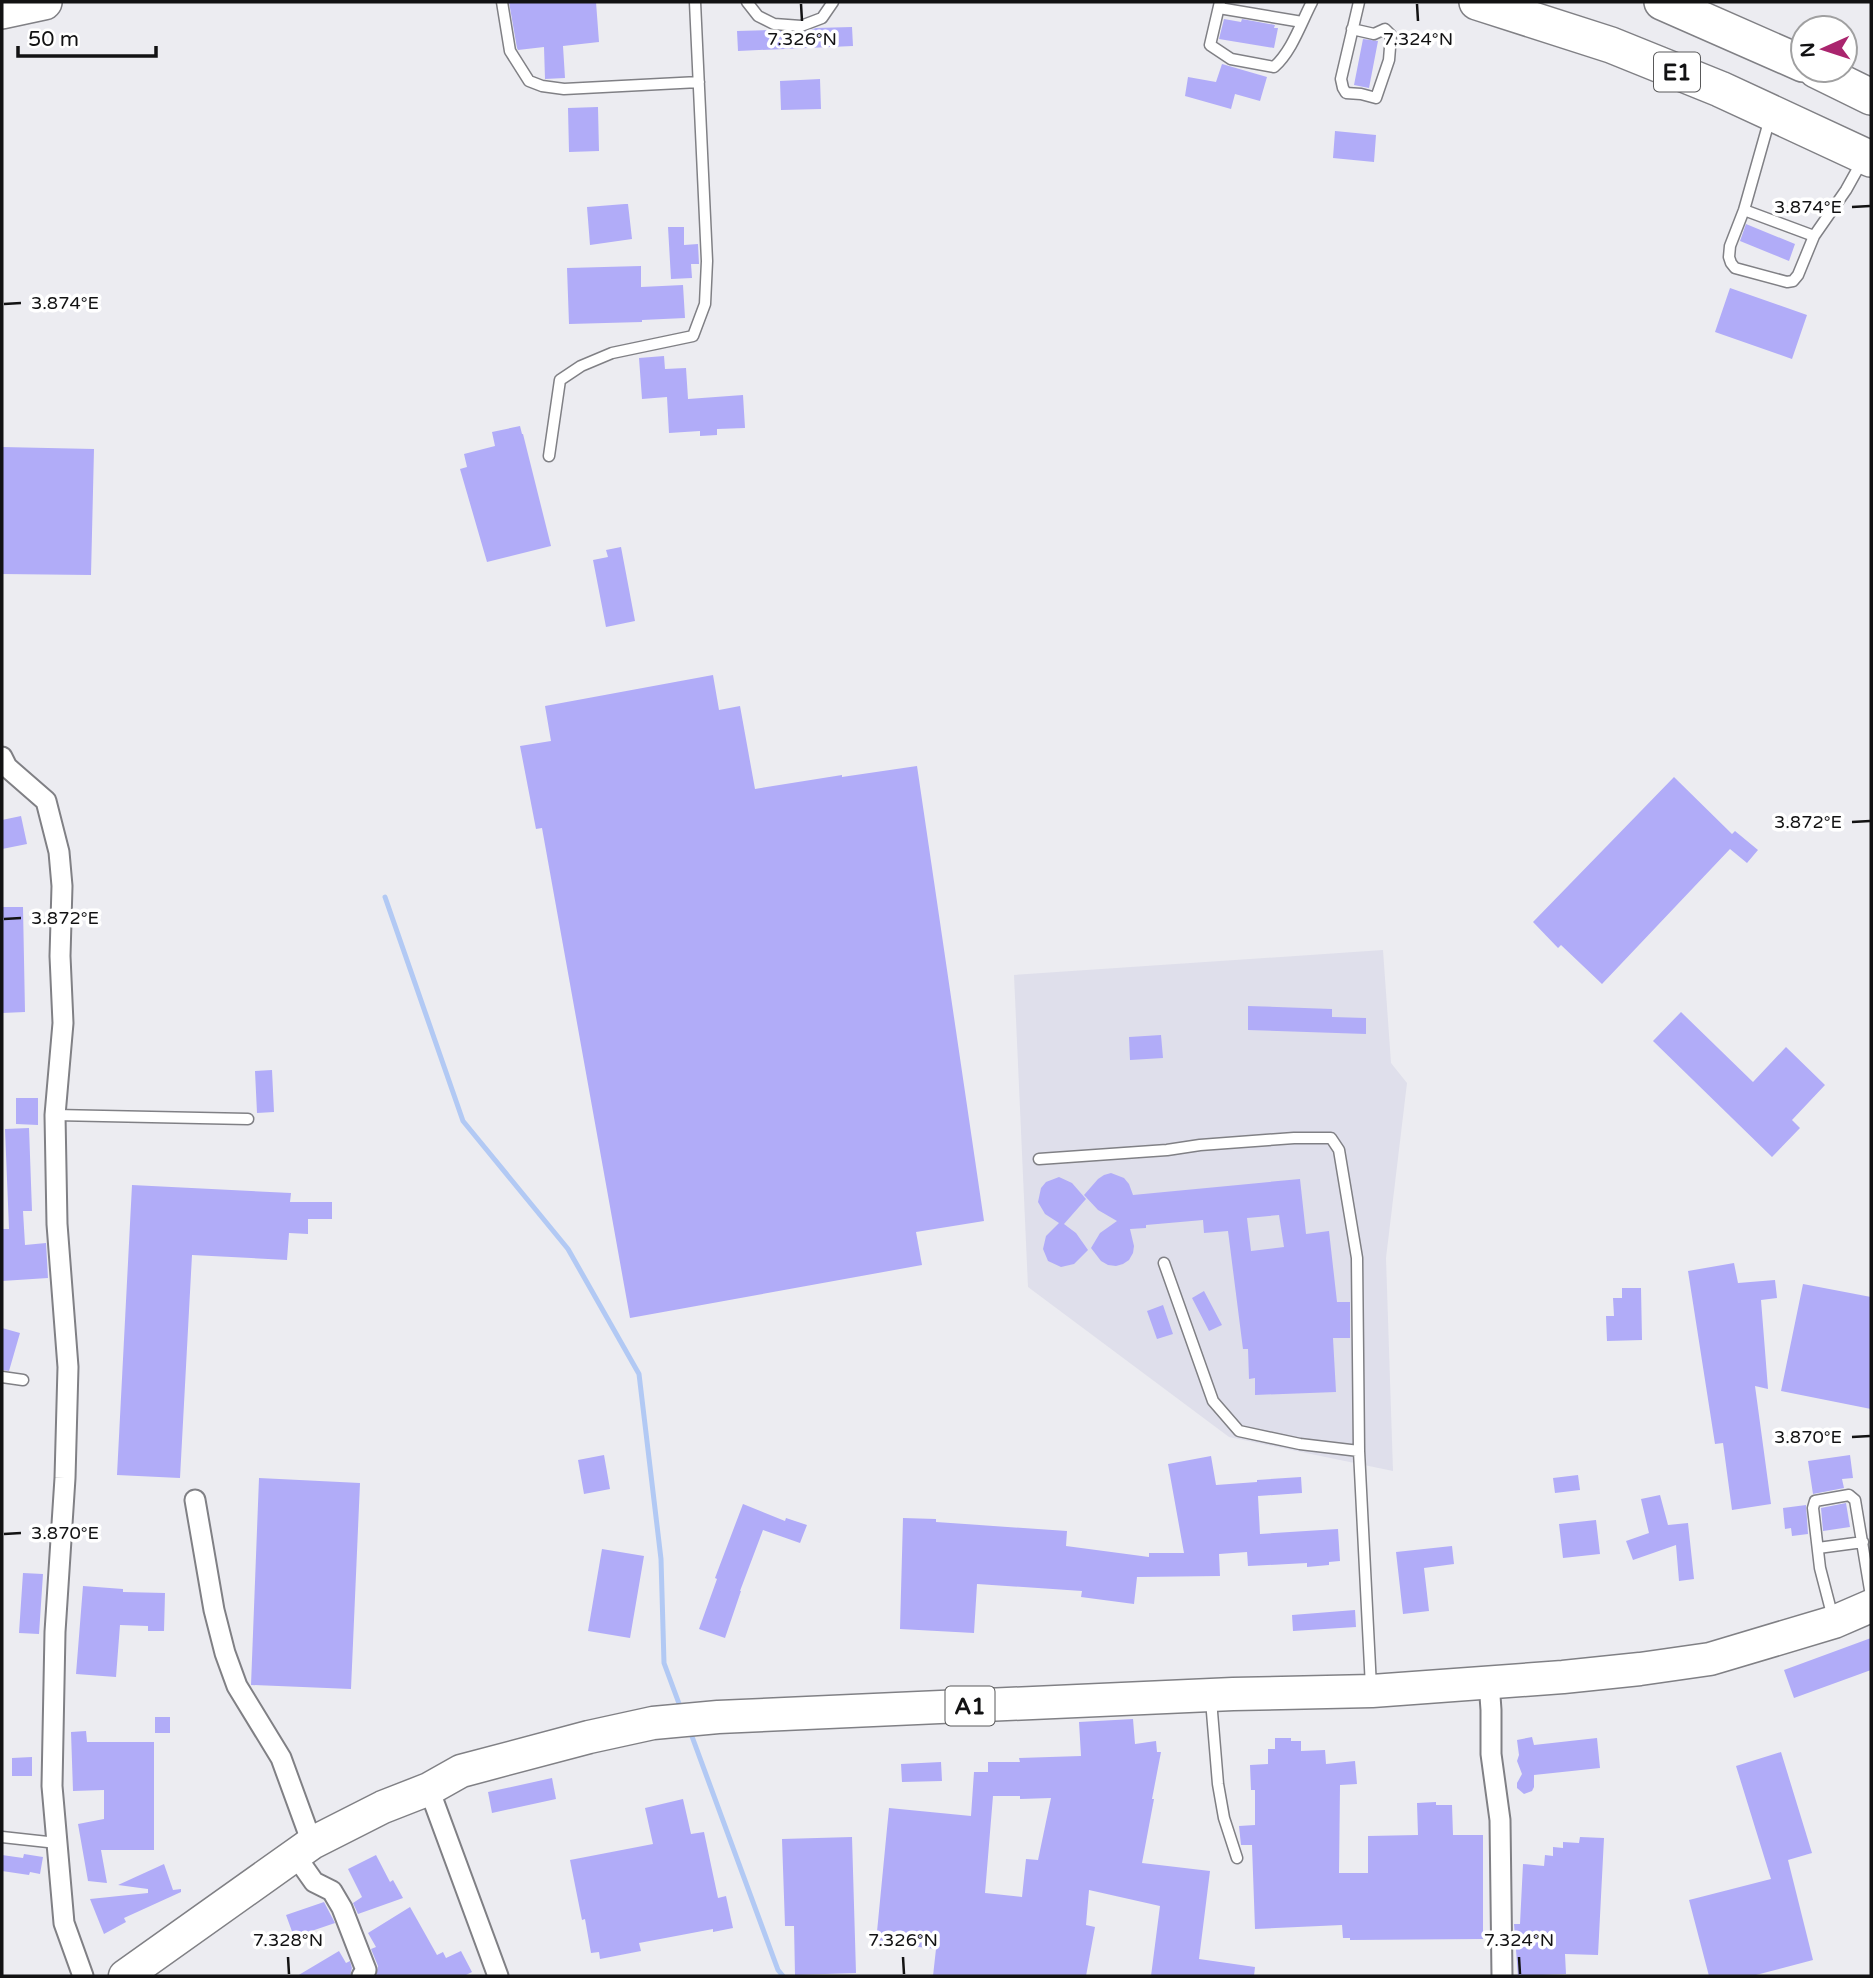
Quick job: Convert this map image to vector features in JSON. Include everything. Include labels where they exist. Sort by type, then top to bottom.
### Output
[{"type":"highway","points":[[2,11],[44,2]]},
{"type":"highway","name":"E1","points":[[1477,2],[1611,45],[1720,89],[1868,158]]},
{"type":"highway","name":"E1","points":[[1662,2],[1789,58]]},
{"type":"highway","points":[[1845,84],[1871,97]]},
{"type":"highway","name":"A1","points":[[125,1976],[303,1849],[383,1807],[429,1789],[461,1772],[589,1737],[653,1723],[718,1717],[1211,1695],[1371,1691],[1627,1670],[1710,1659],[1834,1622],[1871,1606]]},
{"type":"street","points":[[2,757],[7,767],[46,801],[59,852],[62,886],[60,956],[63,1023],[55,1115],[57,1224],[68,1367],[65,1478],[55,1632],[52,1786],[64,1923],[83,1976]]},
{"type":"street","points":[[195,1500],[214,1609],[225,1653],[237,1686],[281,1758],[303,1849],[314,1882],[332,1891],[342,1908],[366,1970],[362,1976]]},
{"type":"street","points":[[1489,1682],[1491,1754],[1500,1820],[1502,1976]]},
{"type":"street","points":[[429,1789],[498,1976]]},
{"type":"lane","points":[[502,2],[510,51],[529,81],[564,89],[699,82]]},
{"type":"lane","points":[[549,456],[560,380],[611,353],[692,336],[705,304],[707,261],[695,2]]},
{"type":"lane","points":[[747,2],[758,16],[774,24],[801,26],[822,19],[833,2]]},
{"type":"lane","points":[[1302,22],[1220,5],[1210,45],[1231,59],[1274,67],[1288,50],[1302,22],[1312,2]]},
{"type":"lane","points":[[1352,29],[1374,34],[1385,29],[1391,35],[1389,60],[1376,98],[1346,93],[1341,79],[1352,29],[1359,2]]},
{"type":"lane","points":[[1771,113],[1744,210],[1730,246],[1729,257],[1735,268],[1787,282],[1793,281],[1814,236],[1868,158]]},
{"type":"lane","points":[[1744,210],[1814,236]]},
{"type":"lane","points":[[55,1115],[248,1119]]},
{"type":"lane","points":[[1040,1159],[1281,1139],[1331,1138],[1339,1150],[1357,1258],[1359,1451],[1371,1691]]},
{"type":"lane","points":[[1164,1262],[1213,1401],[1239,1431],[1300,1444],[1359,1451]]},
{"type":"lane","points":[[2,1377],[23,1380]]},
{"type":"lane","points":[[1834,1622],[1820,1568],[1814,1502],[1849,1495],[1856,1501],[1871,1596]]},
{"type":"lane","points":[[1818,1548],[1863,1542]]},
{"type":"lane","points":[[1211,1695],[1217,1784],[1224,1818],[1237,1858]]},
{"type":"lane","points":[[2,1837],[57,1843]]},
{"type":"shaded area","points":[[1383,950],[1391,1063],[1407,1083],[1386,1258],[1393,1471],[1229,1437],[1028,1287],[1014,975]]},
{"type":"building","points":[[509,2],[596,2],[599,42],[563,46],[565,78],[545,79],[544,47],[518,50]]},
{"type":"building","points":[[1224,19],[1241,22],[1242,19],[1275,25],[1274,28],[1278,28],[1274,48],[1219,39]]},
{"type":"building","points":[[852,27],[853,46],[738,51],[737,31],[800,33],[816,28]]},
{"type":"building","points":[[1363,39],[1378,41],[1369,88],[1354,85]]},
{"type":"building","points":[[1222,64],[1267,77],[1260,101],[1235,94],[1231,109],[1185,96],[1188,77],[1216,82]]},
{"type":"building","points":[[820,79],[821,109],[781,110],[780,81]]},
{"type":"building","points":[[598,107],[599,151],[569,152],[568,108]]},
{"type":"building","points":[[1335,131],[1376,135],[1374,162],[1333,158]]},
{"type":"building","points":[[628,204],[632,239],[590,245],[587,207]]},
{"type":"building","points":[[1746,224],[1795,244],[1789,261],[1740,241]]},
{"type":"building","points":[[668,227],[684,227],[684,245],[698,244],[699,264],[691,264],[692,278],[671,279]]},
{"type":"building","points":[[641,266],[641,287],[683,285],[685,318],[569,324],[567,268]]},
{"type":"building","points":[[1730,288],[1807,315],[1792,359],[1715,332]]},
{"type":"building","points":[[664,356],[665,369],[686,368],[688,399],[743,395],[745,428],[717,429],[717,435],[700,436],[700,431],[669,433],[667,397],[642,399],[639,358]]},
{"type":"building","points":[[520,426],[551,546],[487,562],[460,469],[467,467],[464,454],[495,446],[492,432]]},
{"type":"building","points":[[2,447],[94,449],[91,575],[2,574]]},
{"type":"building","points":[[621,547],[635,621],[606,627],[593,560],[608,557],[606,550]]},
{"type":"building","points":[[713,675],[719,710],[740,706],[755,789],[917,766],[984,1221],[916,1232],[922,1265],[630,1318],[542,828],[536,829],[520,746],[551,741],[545,706]]},
{"type":"building","points":[[1674,777],[1732,834],[1735,831],[1758,850],[1747,863],[1730,849],[1602,984],[1561,945],[1558,948],[1533,922]]},
{"type":"building","points":[[21,816],[27,844],[2,849],[2,820]]},
{"type":"building","points":[[2,907],[23,907],[25,1012],[2,1013]]},
{"type":"building","points":[[1248,1006],[1332,1009],[1332,1017],[1366,1018],[1366,1034],[1248,1030]]},
{"type":"building","points":[[1681,1012],[1753,1082],[1786,1047],[1825,1085],[1792,1120],[1800,1128],[1772,1157],[1653,1041]]},
{"type":"building","points":[[1161,1035],[1163,1058],[1130,1060],[1129,1037]]},
{"type":"building","points":[[272,1070],[274,1112],[257,1113],[255,1071]]},
{"type":"building","points":[[16,1098],[38,1098],[38,1125],[16,1124]]},
{"type":"building","points":[[29,1128],[32,1211],[23,1211],[25,1245],[46,1243],[48,1278],[2,1281],[2,1229],[9,1229],[5,1129]]},
{"type":"building","points":[[1111,1173],[1124,1178],[1133,1195],[1300,1179],[1306,1234],[1329,1231],[1337,1302],[1350,1302],[1350,1338],[1333,1338],[1336,1392],[1255,1395],[1255,1378],[1249,1379],[1248,1349],[1243,1349],[1228,1231],[1204,1233],[1203,1220],[1146,1225],[1146,1228],[1130,1229],[1134,1246],[1129,1260],[1116,1266],[1101,1261],[1091,1248],[1100,1233],[1117,1221],[1098,1210],[1084,1195],[1104,1175]],"holes":[[[1279,1215],[1284,1247],[1251,1251],[1247,1218]]]},
{"type":"building","points":[[1059,1177],[1072,1183],[1086,1199],[1064,1224],[1076,1233],[1088,1250],[1074,1264],[1061,1267],[1048,1261],[1043,1249],[1046,1236],[1059,1223],[1045,1214],[1038,1202],[1041,1188],[1046,1182]]},
{"type":"building","points":[[132,1185],[291,1193],[290,1202],[332,1202],[332,1219],[308,1219],[308,1234],[289,1233],[287,1260],[192,1255],[180,1478],[117,1475]]},
{"type":"building","points":[[1734,1263],[1738,1283],[1775,1280],[1777,1298],[1761,1300],[1768,1389],[1755,1386],[1771,1504],[1732,1510],[1723,1443],[1715,1444],[1688,1271]]},
{"type":"building","points":[[1803,1284],[1871,1297],[1871,1409],[1781,1391]]},
{"type":"building","points":[[1622,1288],[1641,1288],[1642,1340],[1607,1341],[1606,1316],[1614,1316],[1613,1298],[1622,1298]]},
{"type":"building","points":[[1204,1291],[1222,1325],[1209,1331],[1192,1298]]},
{"type":"building","points":[[1163,1305],[1173,1334],[1157,1339],[1147,1311]]},
{"type":"building","points":[[2,1328],[20,1333],[9,1371],[2,1370]]},
{"type":"building","points":[[604,1455],[610,1489],[584,1494],[578,1460]]},
{"type":"building","points":[[1850,1455],[1853,1478],[1842,1479],[1844,1488],[1813,1494],[1808,1461]]},
{"type":"building","points":[[1211,1456],[1216,1485],[1301,1477],[1302,1493],[1258,1496],[1260,1534],[1338,1529],[1340,1561],[1307,1567],[1307,1563],[1248,1566],[1247,1552],[1219,1554],[1220,1576],[1137,1577],[1134,1604],[1081,1597],[1082,1591],[977,1584],[974,1633],[900,1629],[903,1518],[1067,1531],[1066,1546],[1149,1557],[1149,1553],[1184,1553],[1168,1464]]},
{"type":"building","points":[[1578,1475],[1580,1490],[1555,1493],[1553,1478]]},
{"type":"building","points":[[259,1478],[360,1483],[351,1689],[251,1685]]},
{"type":"building","points":[[1660,1495],[1668,1525],[1688,1523],[1694,1579],[1679,1581],[1676,1545],[1633,1560],[1626,1541],[1649,1533],[1641,1499]]},
{"type":"building","points":[[1846,1503],[1850,1527],[1823,1531],[1821,1508]]},
{"type":"building","points":[[743,1504],[785,1521],[786,1518],[807,1525],[800,1543],[763,1530],[725,1638],[699,1629]]},
{"type":"building","points":[[1806,1505],[1808,1534],[1792,1536],[1791,1528],[1785,1529],[1783,1508]]},
{"type":"building","points":[[1596,1520],[1600,1554],[1563,1558],[1559,1524]]},
{"type":"building","points":[[1452,1546],[1454,1564],[1424,1568],[1429,1611],[1403,1614],[1396,1552]]},
{"type":"building","points":[[602,1549],[644,1556],[630,1638],[588,1631]]},
{"type":"building","points":[[23,1573],[43,1574],[39,1634],[19,1633]]},
{"type":"building","points":[[83,1586],[123,1589],[123,1592],[165,1593],[164,1631],[148,1631],[148,1626],[120,1625],[116,1677],[76,1674]]},
{"type":"building","points":[[1355,1610],[1356,1627],[1293,1631],[1292,1615]]},
{"type":"building","points":[[1871,1638],[1871,1670],[1794,1698],[1784,1670]]},
{"type":"building","points":[[155,1717],[170,1717],[170,1733],[155,1733]]},
{"type":"building","points":[[1133,1719],[1135,1744],[1156,1741],[1157,1752],[1161,1752],[1142,1863],[1210,1871],[1199,1959],[1255,1967],[1254,1976],[1151,1976],[1160,1906],[1089,1890],[1086,1925],[1095,1927],[1086,1976],[933,1976],[936,1949],[876,1942],[889,1808],[971,1816],[974,1772],[988,1772],[988,1762],[1081,1756],[1079,1722]],"holes":[[[993,1796],[1020,1796],[1020,1799],[1051,1798],[1038,1860],[1026,1859],[1022,1897],[985,1893]]]},
{"type":"building","points":[[86,1731],[87,1742],[154,1742],[154,1850],[101,1850],[107,1883],[88,1881],[78,1824],[104,1819],[104,1790],[73,1791],[71,1732]]},
{"type":"building","points":[[1532,1737],[1534,1745],[1597,1738],[1600,1768],[1534,1775],[1532,1791],[1524,1794],[1517,1788],[1522,1774],[1517,1761],[1517,1740]]},
{"type":"building","points":[[1275,1738],[1301,1741],[1301,1751],[1325,1750],[1326,1764],[1355,1761],[1357,1784],[1340,1785],[1339,1873],[1368,1873],[1368,1836],[1418,1835],[1417,1803],[1452,1805],[1453,1835],[1483,1835],[1483,1939],[1350,1940],[1343,1938],[1342,1925],[1255,1929],[1252,1845],[1241,1845],[1239,1826],[1255,1825],[1255,1790],[1251,1790],[1250,1765],[1268,1764],[1268,1749],[1275,1749]]},
{"type":"building","points":[[1781,1752],[1812,1853],[1788,1860],[1813,1960],[1752,1976],[1709,1976],[1689,1900],[1771,1879],[1736,1766]]},
{"type":"building","points":[[32,1757],[32,1776],[12,1776],[12,1758]]},
{"type":"building","points":[[941,1762],[942,1781],[902,1782],[901,1764]]},
{"type":"building","points":[[552,1778],[556,1799],[492,1813],[488,1792]]},
{"type":"building","points":[[683,1799],[691,1834],[704,1832],[718,1898],[726,1896],[733,1928],[713,1932],[713,1929],[639,1943],[641,1951],[600,1959],[599,1952],[591,1953],[570,1860],[653,1844],[645,1808]]},
{"type":"building","points":[[852,1837],[856,1973],[795,1975],[794,1926],[785,1926],[782,1839]]},
{"type":"building","points":[[1580,1837],[1604,1838],[1598,1955],[1565,1954],[1566,1974],[1518,1976],[1514,1924],[1520,1924],[1523,1864],[1544,1866],[1545,1855],[1553,1856],[1553,1847],[1563,1848],[1563,1842],[1579,1843]]},
{"type":"building","points":[[24,1854],[43,1857],[40,1874],[2,1871],[2,1855],[23,1858]]},
{"type":"building","points":[[376,1855],[390,1882],[393,1880],[403,1898],[358,1914],[353,1903],[362,1897],[348,1869]]},
{"type":"building","points":[[164,1864],[173,1890],[181,1889],[181,1892],[124,1918],[126,1922],[104,1934],[90,1899],[148,1893],[148,1889],[118,1885]]},
{"type":"building","points":[[324,1902],[335,1923],[294,1937],[286,1915]]},
{"type":"building","points":[[410,1907],[437,1955],[443,1952],[446,1958],[461,1951],[472,1972],[464,1976],[376,1976],[378,1966],[371,1949],[376,1947],[368,1933]]},
{"type":"building","points":[[339,1951],[346,1963],[350,1961],[350,1976],[297,1976]]},
{"type":"waterway","points":[[385,897],[463,1121],[568,1249],[639,1374],[661,1559],[664,1663],[681,1709]]},
{"type":"waterway","points":[[690,1731],[778,1970],[783,1976]]}]
